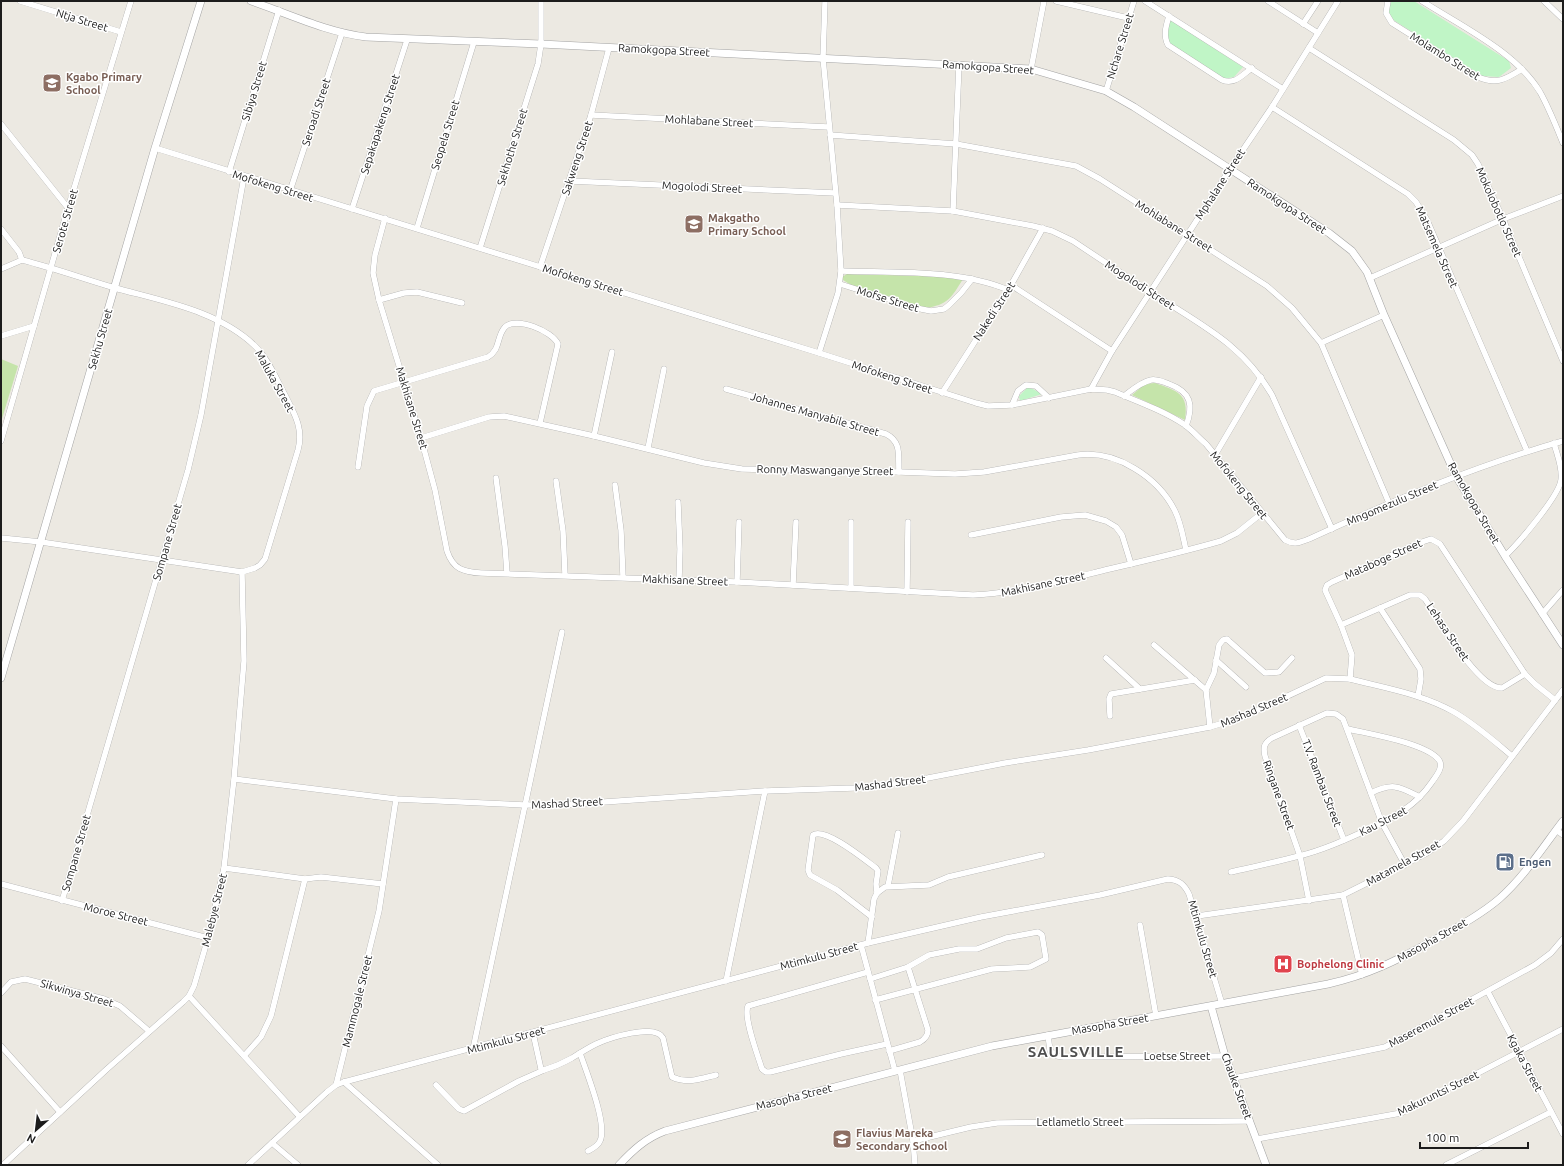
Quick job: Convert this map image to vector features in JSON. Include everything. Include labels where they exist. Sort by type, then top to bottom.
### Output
[{"type":"street","name":"Ntja Street","points":[[20,1],[121,32]]},
{"type":"street","name":"Serote Street","points":[[1,441],[52,268],[68,208],[131,1]]},
{"type":"street","name":"Sekhu Street","points":[[1,678],[155,148],[200,1]]},
{"type":"street","name":"Ramokgopa Street","points":[[251,1],[342,33],[366,37],[959,64],[1031,69],[1106,91],[1134,107],[1342,242],[1360,260],[1370,278],[1384,315],[1456,476],[1505,556],[1563,645]]},
{"type":"street","name":"Sekhothe Street","points":[[480,248],[538,64],[541,44],[541,1]]},
{"type":"street","points":[[819,353],[835,306],[840,284],[841,271],[837,205],[828,127],[823,58],[825,1]]},
{"type":"street","points":[[1031,69],[1044,1]]},
{"type":"street","points":[[1056,1],[1128,18]]},
{"type":"street","name":"Nchare Street","points":[[1106,91],[1134,1]]},
{"type":"street","points":[[1145,1],[1283,89]]},
{"type":"street","points":[[1268,1],[1318,33]]},
{"type":"street","points":[[1303,24],[1318,1]]},
{"type":"street","name":"Mphalane Street","points":[[1092,390],[1112,351],[1187,234],[1272,107],[1338,1]]},
{"type":"street","name":"Molambo Street","points":[[1388,1],[1386,14],[1392,23],[1478,77],[1486,80],[1498,81],[1509,77],[1522,69]]},
{"type":"street","points":[[1422,1],[1491,45],[1522,69],[1540,93],[1561,134],[1563,143]]},
{"type":"street","points":[[1544,1],[1563,19]]},
{"type":"street","name":"Sibiya Street","points":[[228,172],[279,10]]},
{"type":"street","points":[[1169,16],[1165,33],[1168,45],[1222,80],[1232,82],[1252,68]]},
{"type":"street","name":"Seroadi Street","points":[[290,191],[342,33]]},
{"type":"street","name":"Sepakapakeng Street","points":[[352,209],[407,40]]},
{"type":"street","name":"Seopela Street","points":[[417,228],[474,42]]},
{"type":"street","name":"Sakweng Street","points":[[540,267],[591,115],[609,48]]},
{"type":"street","name":"Mokolobotlo Street","points":[[1309,48],[1464,147],[1478,164],[1563,361]]},
{"type":"street","points":[[953,211],[959,64]]},
{"type":"street","name":"Matsemela Street","points":[[1272,107],[1408,194],[1422,210],[1527,451]]},
{"type":"street","name":"Mohlabane Street","points":[[591,115],[828,127]]},
{"type":"street","points":[[1,124],[68,208]]},
{"type":"street","name":"Mohlabane Street","points":[[830,135],[956,144],[1076,166],[1100,179],[1251,275],[1279,295],[1322,343],[1389,503]]},
{"type":"street","name":"Mofokeng Street","points":[[155,148],[244,177],[385,218],[819,353],[942,393],[988,406],[1012,405],[1092,390],[1107,390],[1173,418],[1186,426],[1206,444],[1285,540],[1291,543]]},
{"type":"street","name":"Sompane Street","points":[[62,900],[188,470],[201,416],[244,177]]},
{"type":"street","name":"Mogolodi Street","points":[[570,181],[835,193]]},
{"type":"street","points":[[1370,278],[1503,219],[1563,196]]},
{"type":"street","name":"Mogolodi Street","points":[[837,205],[953,211],[1043,228],[1062,235],[1150,292],[1230,345],[1242,355],[1261,377],[1272,395],[1332,529]]},
{"type":"street","name":"Makhisane Street","points":[[385,218],[373,267],[379,300],[421,438],[439,506],[445,545],[450,560],[460,569],[466,571],[737,582],[907,592],[973,595],[999,594],[1019,591],[1207,545],[1229,538],[1262,513]]},
{"type":"street","name":"Nakedi Street","points":[[942,393],[1009,288],[1043,228]]},
{"type":"street","points":[[1,229],[19,252],[22,260],[1,269]]},
{"type":"street","name":"Maluka Street","points":[[22,260],[114,288],[157,299],[218,319],[249,340],[260,351],[290,404],[301,432],[298,450],[269,549],[260,565],[242,572]]},
{"type":"street","name":"Mofse Street","points":[[841,271],[945,275],[1009,288],[1112,351]]},
{"type":"street","name":"Mofse Street","points":[[840,284],[916,308],[931,311],[944,308],[949,305],[972,280]]},
{"type":"street","points":[[379,300],[404,293],[417,292],[462,303]]},
{"type":"street","points":[[1322,343],[1384,315]]},
{"type":"street","points":[[358,466],[367,406],[374,391],[488,357],[495,351],[506,326],[515,324],[531,326],[548,334],[558,344],[540,423]]},
{"type":"street","points":[[1,336],[34,326]]},
{"type":"street","points":[[594,436],[612,352]]},
{"type":"street","points":[[648,448],[664,369]]},
{"type":"street","points":[[1215,455],[1261,377]]},
{"type":"street","points":[[1124,396],[1139,385],[1152,380],[1175,386],[1185,393],[1189,399],[1191,411],[1186,426]]},
{"type":"street","points":[[1012,405],[1018,391],[1026,384],[1036,386],[1049,398]]},
{"type":"street","name":"Johannes Manyabile Street","points":[[726,389],[886,434],[896,441],[898,446],[899,472]]},
{"type":"street","name":"Ronny Maswanganye Street","points":[[421,438],[497,416],[540,423],[729,468],[970,474],[1078,455],[1102,455],[1131,467],[1145,475],[1156,484],[1175,511],[1186,550]]},
{"type":"street","name":"Mngomezulu Street","points":[[1291,543],[1297,544],[1389,503],[1456,476],[1527,451],[1563,441]]},
{"type":"street","points":[[1505,556],[1518,545],[1560,485],[1560,469],[1554,444]]},
{"type":"street","points":[[496,478],[506,546],[507,573]]},
{"type":"street","points":[[556,481],[563,531],[565,575]]},
{"type":"street","points":[[615,485],[623,577]]},
{"type":"street","points":[[678,502],[680,549],[679,580]]},
{"type":"street","points":[[971,535],[1061,517],[1085,515],[1106,521],[1116,527],[1122,535],[1131,564]]},
{"type":"street","points":[[737,582],[739,522]]},
{"type":"street","points":[[793,585],[796,522]]},
{"type":"street","points":[[851,522],[851,588]]},
{"type":"street","points":[[907,592],[908,522]]},
{"type":"street","points":[[1,538],[163,559],[242,572]]},
{"type":"street","name":"Mataboge Street","points":[[1350,679],[1352,655],[1341,625],[1325,590],[1327,585],[1431,539],[1440,544],[1525,674],[1555,700]]},
{"type":"street","name":"Malebye Street","points":[[3,1165],[189,996],[194,986],[208,938],[224,868],[234,779],[244,661],[242,572]]},
{"type":"street","points":[[1542,614],[1563,590]]},
{"type":"street","name":"Lehasa Street","points":[[1341,625],[1410,595],[1420,595],[1425,599],[1475,671],[1488,683],[1494,687],[1502,688],[1525,674]]},
{"type":"street","points":[[1380,608],[1420,669],[1418,696]]},
{"type":"street","points":[[473,1049],[562,632]]},
{"type":"street","points":[[1210,727],[1206,690],[1214,673],[1221,641],[1225,639],[1233,644],[1265,673],[1279,672],[1292,658]]},
{"type":"street","points":[[1154,645],[1206,690]]},
{"type":"street","points":[[1106,658],[1140,689]]},
{"type":"street","points":[[1216,660],[1246,687]]},
{"type":"street","name":"Mashad Street","points":[[234,779],[396,799],[525,805],[765,791],[854,788],[902,783],[1005,763],[1088,750],[1210,727],[1243,717],[1326,678],[1350,679],[1436,702],[1463,717],[1512,756]]},
{"type":"street","points":[[1110,716],[1110,695],[1196,680]]},
{"type":"street","name":"Matamela Street","points":[[1197,916],[1343,895],[1427,853],[1452,834],[1563,690]]},
{"type":"street","name":"Ringane Street","points":[[1309,900],[1300,856],[1264,756],[1263,749],[1265,743],[1269,740],[1328,713],[1336,714],[1343,719],[1348,729]]},
{"type":"street","name":"T.V. Rambau Street","points":[[1299,725],[1344,840]]},
{"type":"street","points":[[1348,729],[1382,823],[1405,865]]},
{"type":"street","name":"Kau Street","points":[[1230,872],[1300,856],[1344,840],[1382,823],[1410,807],[1431,784],[1440,770],[1440,761],[1430,751],[1405,743],[1348,729]]},
{"type":"street","points":[[1371,793],[1386,787],[1396,786],[1420,797]]},
{"type":"street","points":[[726,981],[765,791]]},
{"type":"street","name":"Mammogale Street","points":[[336,1085],[379,911],[396,799]]},
{"type":"street","name":"Masopha Street","points":[[619,1165],[635,1148],[665,1131],[898,1071],[956,1054],[1048,1035],[1328,984],[1362,975],[1385,966],[1454,930],[1491,905],[1517,880],[1563,821]]},
{"type":"street","points":[[1556,830],[1563,835]]},
{"type":"street","points":[[872,917],[837,890],[810,875],[808,870],[813,835],[816,833],[821,833],[834,839],[876,868],[878,871],[876,884],[877,893]]},
{"type":"street","points":[[888,886],[898,833]]},
{"type":"street","points":[[868,942],[874,899],[881,889],[888,886],[929,885],[948,877],[1042,855]]},
{"type":"street","points":[[224,868],[305,879],[322,877],[383,884]]},
{"type":"street","points":[[244,1056],[261,1037],[271,1016],[305,879]]},
{"type":"street","name":"Mtimkulu Street","points":[[336,1085],[868,942],[974,919],[1100,895],[1168,879],[1178,881],[1186,888],[1191,898],[1222,1004]]},
{"type":"street","name":"Moroe Street","points":[[1,884],[208,938]]},
{"type":"street","points":[[1343,895],[1362,975]]},
{"type":"street","points":[[1140,925],[1156,1016]]},
{"type":"street","points":[[870,979],[908,967],[923,958],[942,952],[977,949],[1017,935],[1038,932],[1042,935],[1046,959],[1034,966],[992,970],[875,1000]]},
{"type":"street","name":"Maseremule Street","points":[[1234,1078],[1380,1048],[1391,1044],[1542,961],[1563,939]]},
{"type":"street","points":[[861,945],[889,1051],[898,1071],[913,1141],[915,1165]]},
{"type":"street","points":[[889,1051],[920,1042],[928,1033],[908,967]]},
{"type":"street","points":[[868,972],[748,1006],[746,1014],[752,1037],[762,1069],[766,1072],[887,1044]]},
{"type":"street","name":"Sikwinya Street","points":[[1,993],[11,982],[25,979],[94,996],[109,1000],[120,1006],[149,1031]]},
{"type":"street","name":"Kgaka Street","points":[[1488,992],[1563,1134]]},
{"type":"street","points":[[189,996],[299,1116]]},
{"type":"street","name":"Chauke Street","points":[[1211,1006],[1225,1056],[1266,1165]]},
{"type":"street","name":"Makuruntsi Street","points":[[1257,1139],[1401,1113],[1563,1029]]},
{"type":"street","points":[[436,1085],[459,1109],[464,1111],[519,1081],[563,1063],[599,1043],[639,1032],[659,1034],[663,1038],[672,1077],[687,1081],[716,1075]]},
{"type":"street","points":[[533,1033],[539,1062],[544,1070]]},
{"type":"street","name":"Loetse Street","points":[[1048,1035],[1050,1051],[1057,1056],[1064,1057],[1225,1056]]},
{"type":"street","points":[[1,1046],[60,1112]]},
{"type":"street","points":[[580,1053],[600,1116],[601,1141],[588,1151]]},
{"type":"street","points":[[344,1082],[438,1165]]},
{"type":"street","points":[[248,1165],[299,1116],[336,1085]]},
{"type":"street","points":[[1446,1165],[1551,1112]]},
{"type":"street","name":"Letlametlo Street","points":[[913,1141],[971,1127],[998,1123],[1250,1121]]},
{"type":"street","points":[[272,1143],[298,1165]]},
{"type":"green space","points":[[1389,1],[1414,1],[1509,61],[1511,68],[1499,77],[1482,76],[1387,16]]},
{"type":"green space","points":[[1170,20],[1243,67],[1234,77],[1223,79],[1169,43],[1166,34]]},
{"type":"green space","points":[[847,274],[953,277],[963,279],[948,300],[939,305],[925,308],[851,285],[843,280],[842,277]]},
{"type":"green space","points":[[1,359],[18,366],[1,422]]},
{"type":"green space","points":[[1155,383],[1170,388],[1180,395],[1185,404],[1185,420],[1132,395],[1145,384]]},
{"type":"green space","points":[[1027,388],[1031,388],[1042,394],[1020,401],[1019,396]]},
{"type":"place","name":"Kgabo Primary School","points":[[52,83]]},
{"type":"place","name":"Makgatho Primary School","points":[[694,224]]},
{"type":"place","name":"Engen","points":[[1505,862]]},
{"type":"place","name":"Bophelong Clinic","points":[[1283,964]]},
{"type":"place","name":"Flavius Mareka Secondary School","points":[[842,1139]]},
{"type":"district","name":"SAULSVILLE","points":[[1076,1051]]}]
